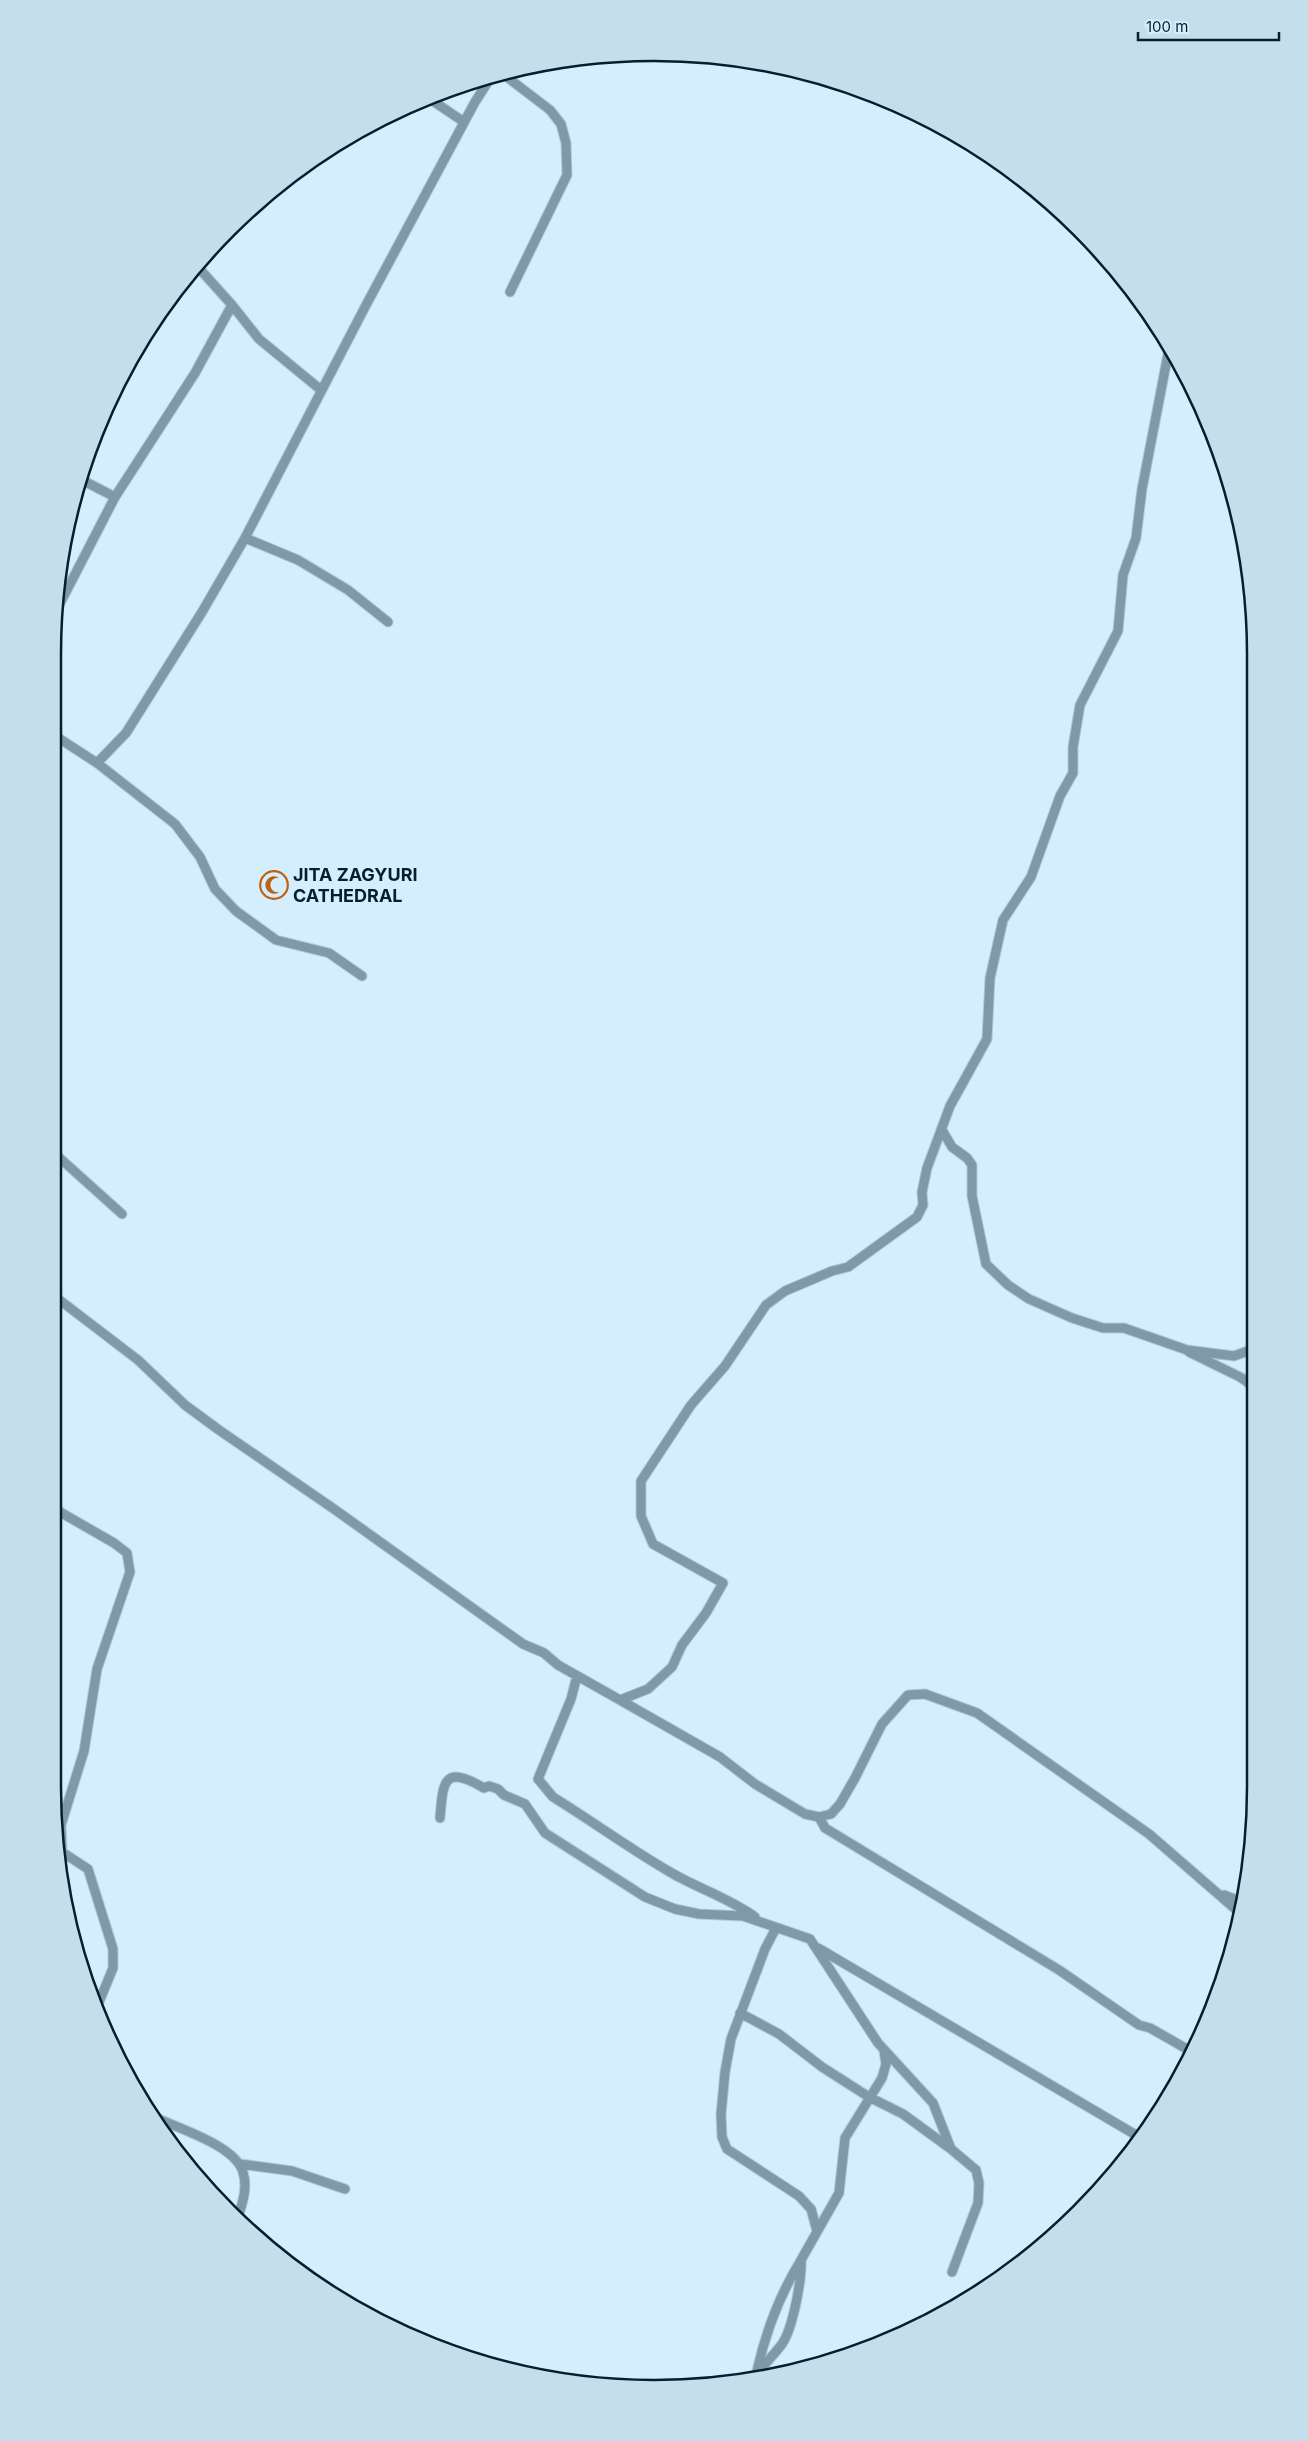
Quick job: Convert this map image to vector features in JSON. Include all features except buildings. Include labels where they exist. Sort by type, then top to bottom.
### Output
[{"type":"street","points":[[510,79],[550,110],[561,124],[566,143],[567,175],[510,292]]},
{"type":"street","points":[[97,763],[126,733],[202,612],[245,538],[321,390],[464,122],[486,86]]},
{"type":"street","points":[[436,103],[464,122]]},
{"type":"street","points":[[202,271],[259,338],[321,390]]},
{"type":"street","points":[[65,584],[115,497],[195,373],[232,305]]},
{"type":"street","points":[[620,1700],[648,1689],[672,1667],[682,1645],[706,1613],[723,1583],[653,1544],[641,1516],[641,1481],[692,1405],[725,1366],[766,1305],[785,1291],[832,1271],[848,1267],[917,1217],[923,1204],[922,1192],[927,1168],[950,1106],[987,1039],[990,978],[1003,920],[1031,877],[1060,796],[1072,773],[1080,705],[1118,631],[1123,576],[1136,538],[1142,489],[1168,360]]},
{"type":"street","points":[[87,483],[115,497]]},
{"type":"street","points":[[245,538],[298,560],[348,590],[388,622]]},
{"type":"street","points":[[61,740],[97,763],[179,828],[200,857],[216,889],[236,911],[276,940],[330,953],[362,976]]},
{"type":"street","points":[[942,1130],[952,1147],[967,1158],[972,1165],[972,1196],[986,1264],[996,1276],[1029,1299],[1072,1318],[1103,1328],[1124,1328],[1187,1350],[1247,1382]]},
{"type":"street","points":[[61,1159],[122,1214]]},
{"type":"street","points":[[61,1301],[138,1360],[185,1404],[219,1430],[334,1509],[523,1644],[544,1652],[558,1665],[720,1757],[755,1784],[805,1814],[819,1817],[831,1814],[840,1804],[855,1778],[882,1724],[908,1695],[925,1694],[977,1713],[1149,1834],[1234,1907]]},
{"type":"street","points":[[1187,1350],[1234,1356],[1247,1351]]},
{"type":"street","points":[[61,1513],[114,1543],[126,1553],[130,1572],[97,1669],[84,1751],[63,1819]]},
{"type":"street","points":[[577,1676],[571,1699],[538,1778],[543,1786],[553,1798],[669,1872],[707,1893],[742,1908],[761,1922]]},
{"type":"street","points":[[440,1818],[441,1793],[445,1783],[459,1776],[484,1788],[489,1786],[498,1789],[504,1795],[524,1804],[545,1833],[645,1897],[675,1909],[699,1914],[743,1916],[810,1939],[884,2051],[932,2103],[951,2149]]},
{"type":"street","points":[[819,1817],[825,1828],[1059,1970],[1138,2025],[1150,2028],[1186,2048]]},
{"type":"street","points":[[65,1854],[88,1869],[113,1949],[113,1968],[100,1999]]},
{"type":"street","points":[[1219,1893],[1236,1900]]},
{"type":"street","points":[[776,1928],[765,1949],[731,2039],[725,2072],[721,2114],[722,2137],[727,2149],[779,2185],[799,2196],[810,2209],[817,2231]]},
{"type":"street","points":[[816,1946],[1134,2134]]},
{"type":"street","points":[[740,2013],[779,2034],[822,2067],[869,2097],[903,2114],[976,2170],[978,2203],[952,2272]]},
{"type":"street","points":[[757,2370],[764,2339],[776,2305],[839,2193],[845,2138],[882,2078],[886,2064],[884,2051]]},
{"type":"street","points":[[165,2122],[217,2146],[236,2158],[244,2178],[244,2197],[240,2211]]},
{"type":"street","points":[[240,2164],[292,2171],[346,2189]]},
{"type":"street","points":[[761,2370],[783,2342],[789,2326],[802,2269],[801,2260]]},
{"type":"place","name":"JITA ZAGYURI CATHEDRAL","points":[[274,885]]}]
